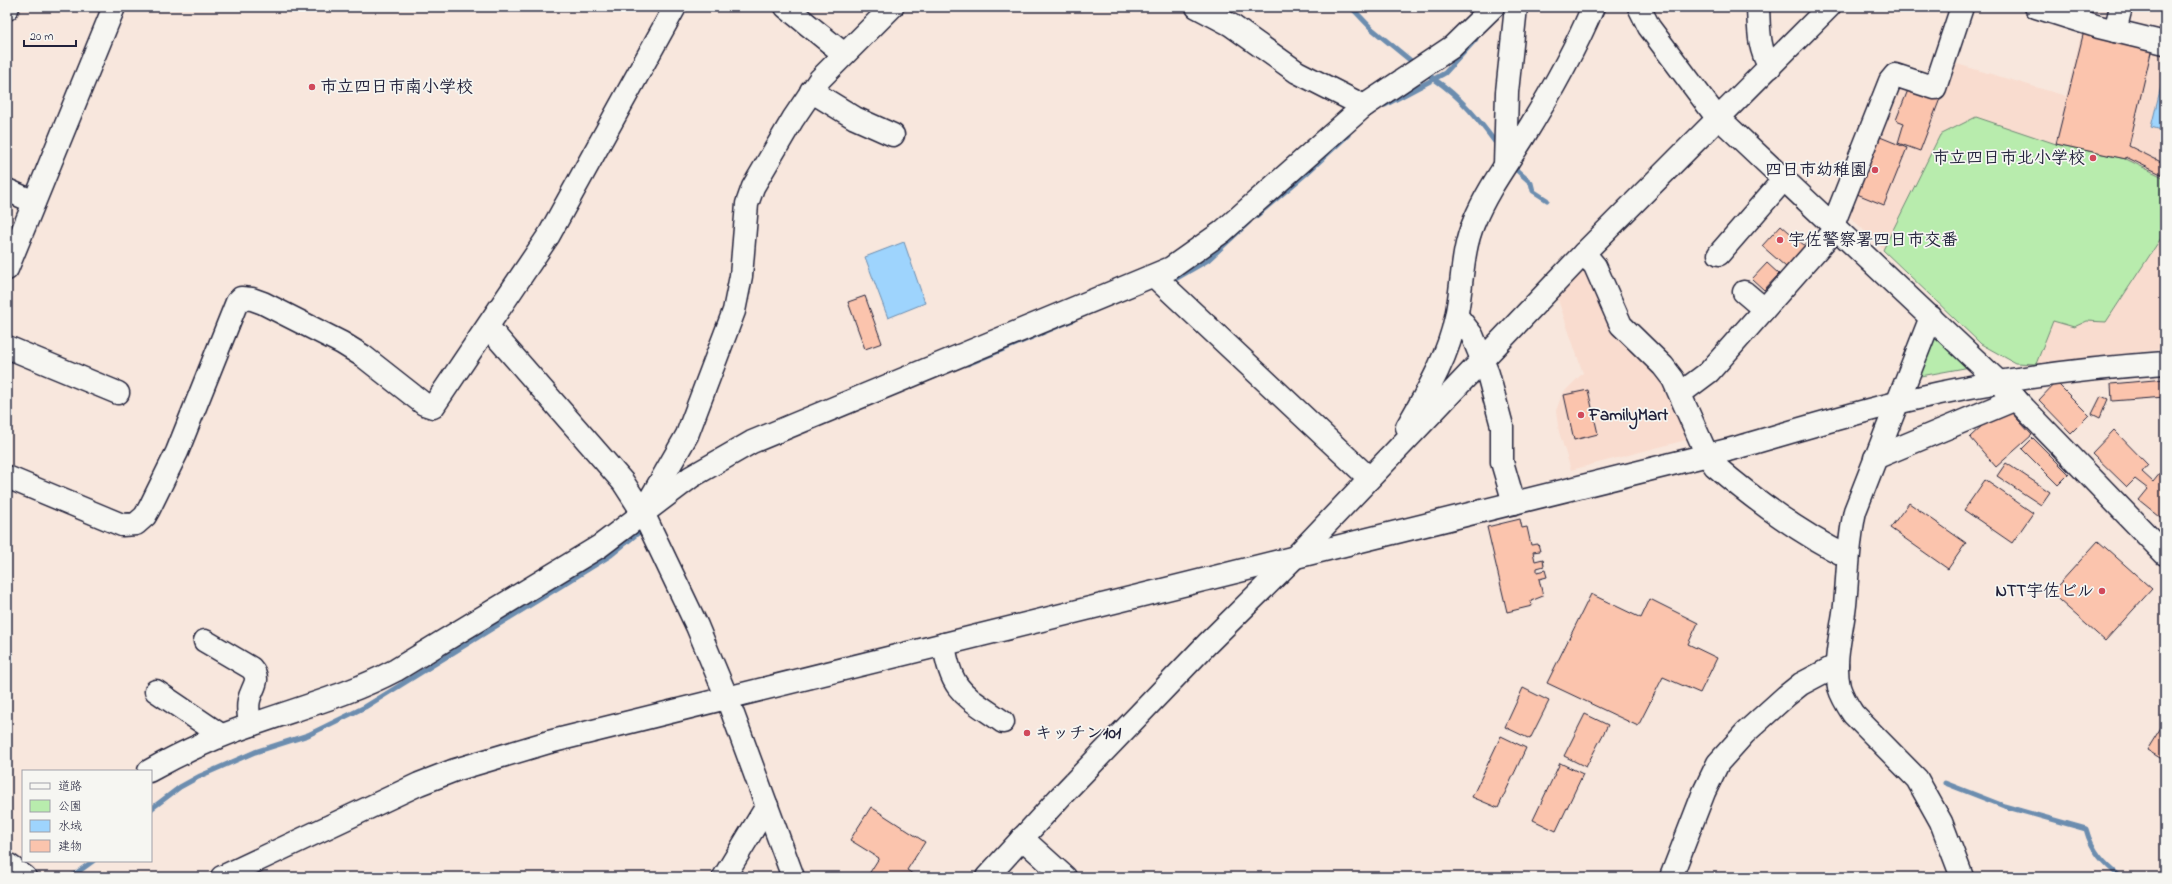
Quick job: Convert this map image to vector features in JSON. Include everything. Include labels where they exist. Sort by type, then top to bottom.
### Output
[{"type":"street","points":[[7,269],[114,7]]},
{"type":"street","points":[[7,477],[122,525],[129,526],[141,521],[149,509],[177,452],[237,302],[241,298],[252,299],[263,303],[342,343],[363,356],[429,407],[435,405],[549,235],[675,7]]},
{"type":"street","points":[[786,7],[844,54]]},
{"type":"street","points":[[646,519],[690,428],[734,311],[740,282],[746,212],[750,195],[793,119],[826,71],[892,7]]},
{"type":"street","points":[[1197,7],[1231,25],[1297,72],[1364,106]]},
{"type":"street","points":[[150,770],[221,736],[338,696],[366,685],[396,670],[646,519],[691,477],[752,442],[1171,268],[1217,236],[1364,106],[1443,55],[1493,7]]},
{"type":"street","points":[[1505,166],[1507,92],[1516,7]]},
{"type":"street","points":[[1389,458],[1438,370],[1457,316],[1469,234],[1477,213],[1552,90],[1593,7]]},
{"type":"street","points":[[1639,7],[1649,28],[1718,119],[1931,317],[2016,399],[2165,554]]},
{"type":"street","points":[[1758,7],[1762,48],[1770,67]]},
{"type":"street","points":[[987,877],[1022,838],[1207,644],[1294,558],[1584,253],[1829,7]]},
{"type":"street","points":[[1681,393],[1704,378],[1834,226],[1890,81],[1895,75],[1904,76],[1935,88],[1962,7]]},
{"type":"street","points":[[2036,7],[2115,31],[2165,43]]},
{"type":"street","points":[[2115,31],[2121,7]]},
{"type":"street","points":[[811,91],[855,118],[893,135]]},
{"type":"street","points":[[1719,254],[1784,179]]},
{"type":"street","points":[[7,190],[34,202]]},
{"type":"street","points":[[1584,253],[1595,266],[1621,325],[1668,371],[1681,393],[1707,455],[1714,466],[1788,524],[1824,546],[1848,557]]},
{"type":"street","points":[[1154,276],[1369,478]]},
{"type":"street","points":[[1744,292],[1764,309]]},
{"type":"street","points":[[1457,316],[1472,335],[1483,359],[1502,426],[1502,462],[1514,503]]},
{"type":"street","points":[[1931,317],[1854,511],[1848,557],[1845,605],[1837,665],[1839,687],[1846,703],[1853,714],[1917,779],[1941,822],[1962,877]]},
{"type":"street","points":[[488,327],[622,482],[646,519],[683,595],[727,698],[793,877]]},
{"type":"street","points":[[7,347],[118,393]]},
{"type":"street","points":[[222,877],[362,810],[455,770],[549,742],[1707,455],[1898,402],[1999,383],[2072,372],[2165,363]]},
{"type":"street","points":[[1875,458],[2016,399]]},
{"type":"street","points":[[205,641],[251,668],[255,673],[257,679],[248,700],[250,725]]},
{"type":"street","points":[[944,644],[949,672],[956,685],[964,694],[1003,722]]},
{"type":"street","points":[[1671,877],[1704,792],[1718,763],[1740,738],[1786,696],[1801,684],[1837,665]]},
{"type":"street","points":[[156,691],[221,736]]},
{"type":"street","points":[[724,877],[767,806]]},
{"type":"street","points":[[1022,838],[1065,877]]},
{"type":"shaded area","points":[[2083,27],[2165,46],[2165,349],[2026,365],[2015,363],[1981,344],[1846,213],[1893,82],[1940,95],[1950,62],[2066,96]]},
{"type":"shaded area","points":[[1588,264],[1659,374],[1690,439],[1571,470],[1559,432],[1556,411],[1562,394],[1583,373],[1557,297]]},
{"type":"green space","points":[[1976,117],[2056,144],[2126,159],[2165,178],[2165,232],[2106,322],[2087,321],[2074,327],[2053,321],[2036,364],[2015,363],[1981,344],[1883,250],[1940,135]]},
{"type":"green space","points":[[1932,325],[1970,367],[1910,378]]},
{"type":"water","points":[[2165,70],[2165,131],[2151,127]]},
{"type":"water","points":[[904,242],[925,303],[888,318],[865,257]]},
{"type":"building","points":[[2084,31],[2152,48],[2129,146],[2165,164],[2165,176],[2126,157],[2126,159],[2056,144]]},
{"type":"building","points":[[1910,85],[1941,96],[1920,151],[1898,143],[1904,123],[1896,120]]},
{"type":"building","points":[[1880,137],[1907,148],[1884,205],[1857,194]]},
{"type":"building","points":[[1781,225],[1805,246],[1786,267],[1762,246]]},
{"type":"building","points":[[1767,263],[1779,274],[1764,290],[1752,279]]},
{"type":"building","points":[[865,296],[882,343],[865,349],[848,302]]},
{"type":"building","points":[[2165,379],[2165,397],[2112,401],[2111,384]]},
{"type":"building","points":[[2056,382],[2089,415],[2071,433],[2039,400]]},
{"type":"building","name":"FamilyMart","points":[[1588,390],[1598,434],[1574,440],[1564,395]]},
{"type":"building","points":[[2101,396],[2108,399],[2100,418],[2092,414]]},
{"type":"building","points":[[2000,409],[2009,410],[2032,435],[1996,467],[1970,437]]},
{"type":"building","points":[[2114,430],[2148,465],[2142,472],[2153,482],[2165,467],[2165,521],[2139,500],[2148,489],[2135,479],[2127,487],[2092,453]]},
{"type":"building","points":[[2033,438],[2069,474],[2058,485],[2022,449]]},
{"type":"building","points":[[2006,463],[2050,492],[2041,505],[1997,476]]},
{"type":"building","points":[[1985,480],[2033,513],[2012,543],[1964,510]]},
{"type":"building","points":[[1909,503],[1966,543],[1948,569],[1890,528]]},
{"type":"building","points":[[1520,519],[1522,528],[1527,527],[1531,545],[1538,544],[1540,551],[1533,552],[1535,561],[1543,559],[1544,566],[1537,568],[1537,572],[1545,570],[1547,577],[1539,579],[1543,596],[1531,601],[1532,606],[1507,612],[1487,527]]},
{"type":"building","name":"NTT宇佐ビル","points":[[2098,541],[2152,589],[2105,641],[2051,593]]},
{"type":"building","points":[[1591,594],[1641,618],[1650,599],[1698,623],[1688,644],[1717,658],[1700,693],[1663,677],[1638,726],[1547,683]]},
{"type":"building","points":[[1523,688],[1549,701],[1530,739],[1505,727]]},
{"type":"building","points":[[1585,714],[1608,725],[1586,767],[1564,756]]},
{"type":"building","points":[[2165,721],[2165,761],[2147,750]]},
{"type":"building","points":[[1501,736],[1526,748],[1498,808],[1472,797]]},
{"type":"building","points":[[1560,763],[1583,774],[1556,831],[1533,820]]},
{"type":"building","points":[[871,807],[925,842],[907,870],[917,877],[867,877],[879,858],[850,840]]},
{"type":"waterway","points":[[1351,7],[1372,29],[1416,65]]},
{"type":"waterway","points":[[1425,72],[1434,79],[1445,73],[1476,39]]},
{"type":"waterway","points":[[1385,105],[1434,79],[1461,101],[1484,127],[1498,146]]},
{"type":"waterway","points":[[1255,217],[1308,172],[1348,135]]},
{"type":"waterway","points":[[1511,165],[1531,183],[1533,191],[1547,200]]},
{"type":"waterway","points":[[1170,282],[1208,260],[1249,222]]},
{"type":"waterway","points":[[968,364],[1073,320]]},
{"type":"waterway","points":[[152,808],[180,787],[200,776],[255,752],[308,735],[365,707],[611,555],[644,528]]},
{"type":"waterway","points":[[1945,783],[2004,806],[2086,829],[2091,844],[2099,856],[2121,877]]},
{"type":"waterway","points":[[71,877],[92,862]]},
{"type":"place","name":"市立四日市南小学校","points":[[312,87]]},
{"type":"place","name":"市立四日市北小学校","points":[[2093,158]]},
{"type":"place","name":"四日市幼稚園","points":[[1875,170]]},
{"type":"place","name":"宇佐警察署四日市交番","points":[[1780,240]]},
{"type":"place","name":"FamilyMart","points":[[1581,415]]},
{"type":"place","name":"NTT宇佐ビル","points":[[2102,591]]},
{"type":"place","name":"キッチン101","points":[[1027,733]]}]
